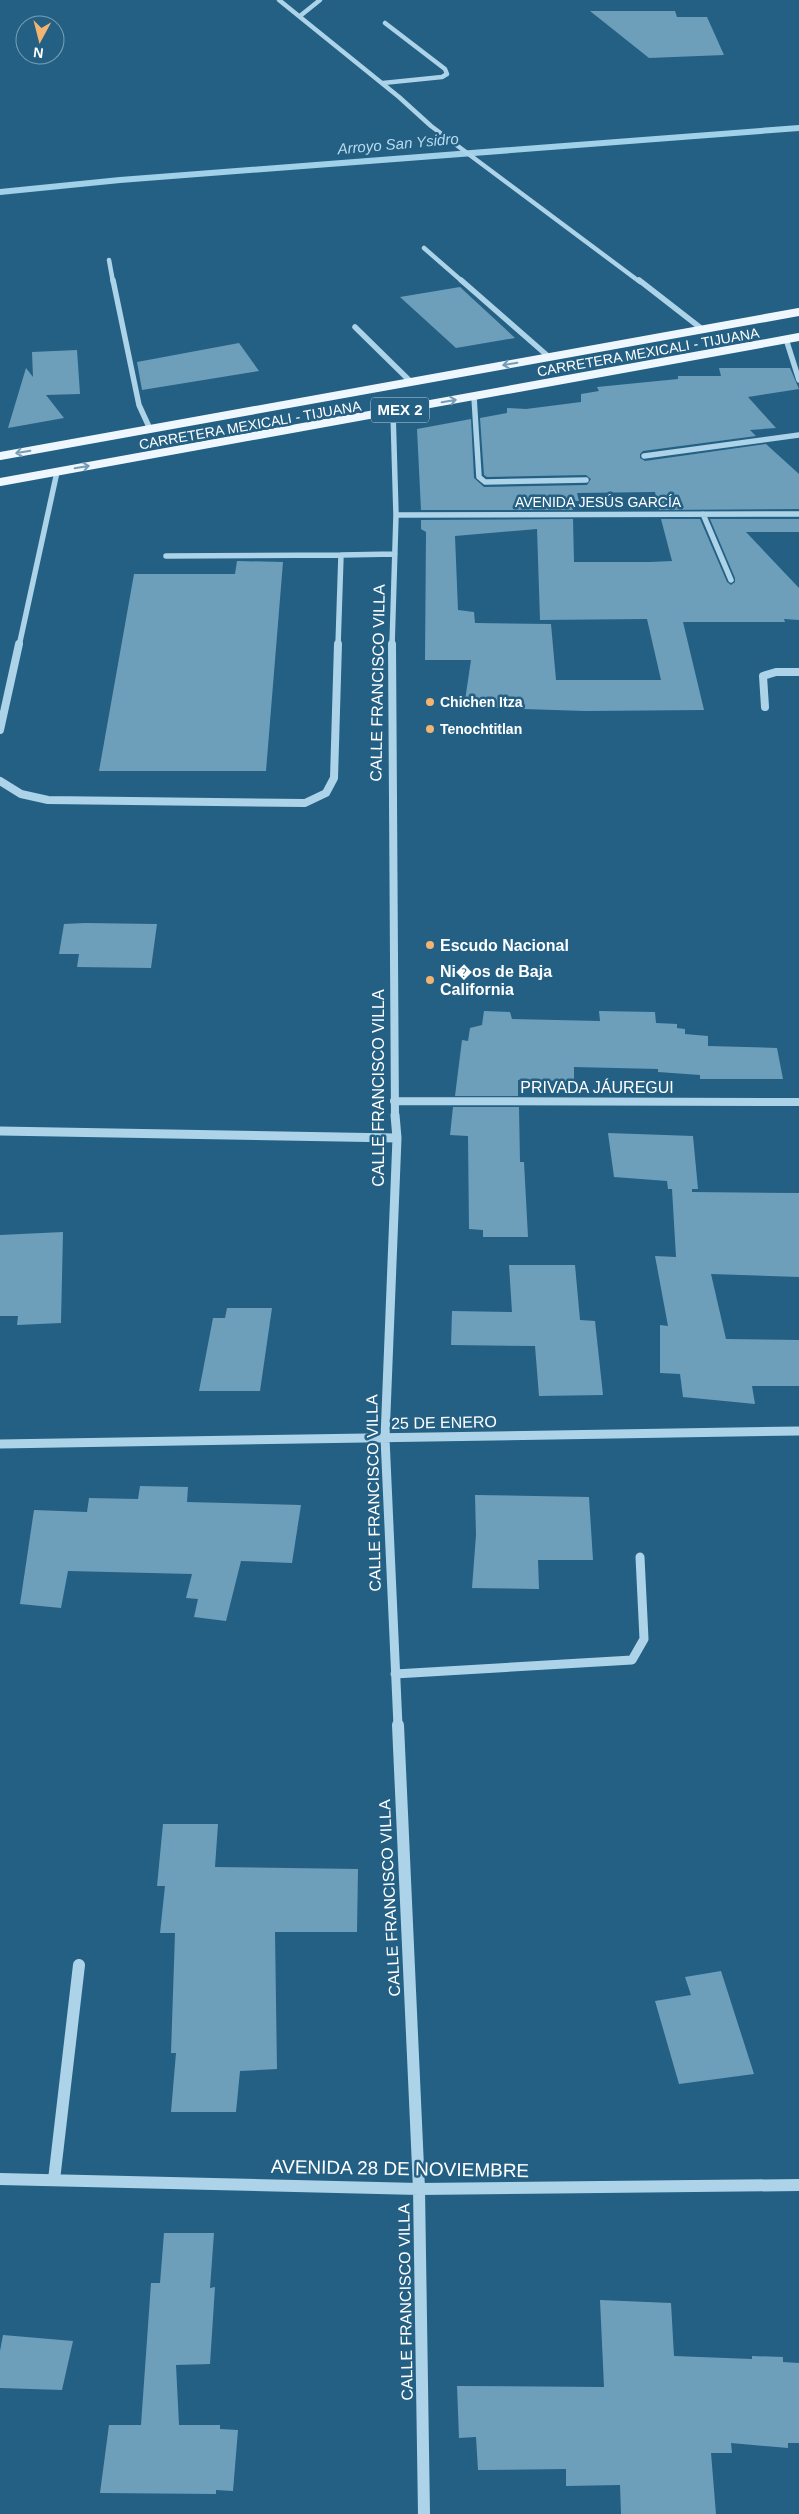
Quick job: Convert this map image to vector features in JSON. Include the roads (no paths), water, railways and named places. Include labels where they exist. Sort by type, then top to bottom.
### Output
[{"type":"main road","name":"CARRETERA MEXICALI - TIJUANA","points":[[0,456],[799,312]]},
{"type":"main road","name":"CARRETERA MEXICALI - TIJUANA","points":[[0,482],[799,337]]},
{"type":"street","points":[[279,0],[383,83],[431,126],[564,223],[702,329]]},
{"type":"street","points":[[300,16],[320,0]]},
{"type":"street","points":[[383,83],[442,77],[447,74],[445,69],[385,23]]},
{"type":"street","points":[[424,248],[549,357]]},
{"type":"street","points":[[109,260],[140,405],[150,429]]},
{"type":"street","points":[[355,327],[411,382]]},
{"type":"street","points":[[786,339],[799,380]]},
{"type":"street","points":[[474,397],[479,477],[485,482],[586,480]]},
{"type":"street","name":"CALLE FRANCISCO VILLA","points":[[393,412],[396,514],[391,677],[394,1101],[397,1138],[385,1438],[419,2189],[424,2514]]},
{"type":"street","points":[[644,456],[799,435]]},
{"type":"street","points":[[0,730],[57,472]]},
{"type":"street","name":"AVENIDA JESÚS GARCÍA","points":[[396,514],[799,514]]},
{"type":"street","points":[[703,514],[731,580]]},
{"type":"street","points":[[166,556],[395,554]]},
{"type":"street","points":[[0,781],[21,794],[48,800],[305,803],[326,793],[334,778],[341,555]]},
{"type":"street","points":[[765,707],[762,676],[776,672],[799,672]]},
{"type":"street","name":"PRIVADA JÁUREGUI","points":[[394,1101],[799,1102]]},
{"type":"street","points":[[0,1131],[397,1138]]},
{"type":"street","name":"25 DE ENERO","points":[[0,1444],[799,1431]]},
{"type":"street","points":[[396,1674],[632,1660],[644,1639],[640,1557]]},
{"type":"street","points":[[54,2180],[79,1965]]},
{"type":"street","name":"AVENIDA 28 DE NOVIEMBRE","points":[[0,2179],[419,2189],[799,2185]]},
{"type":"waterway","name":"Arroyo San Ysidro","points":[[0,192],[120,180],[799,128]]},
{"type":"place","name":"Chichen Itza","points":[[430,702]]},
{"type":"place","name":"Tenochtitlan","points":[[430,729]]},
{"type":"place","name":"Escudo Nacional","points":[[430,945]]},
{"type":"place","name":"Ni�os de Baja California","points":[[430,980]]}]
